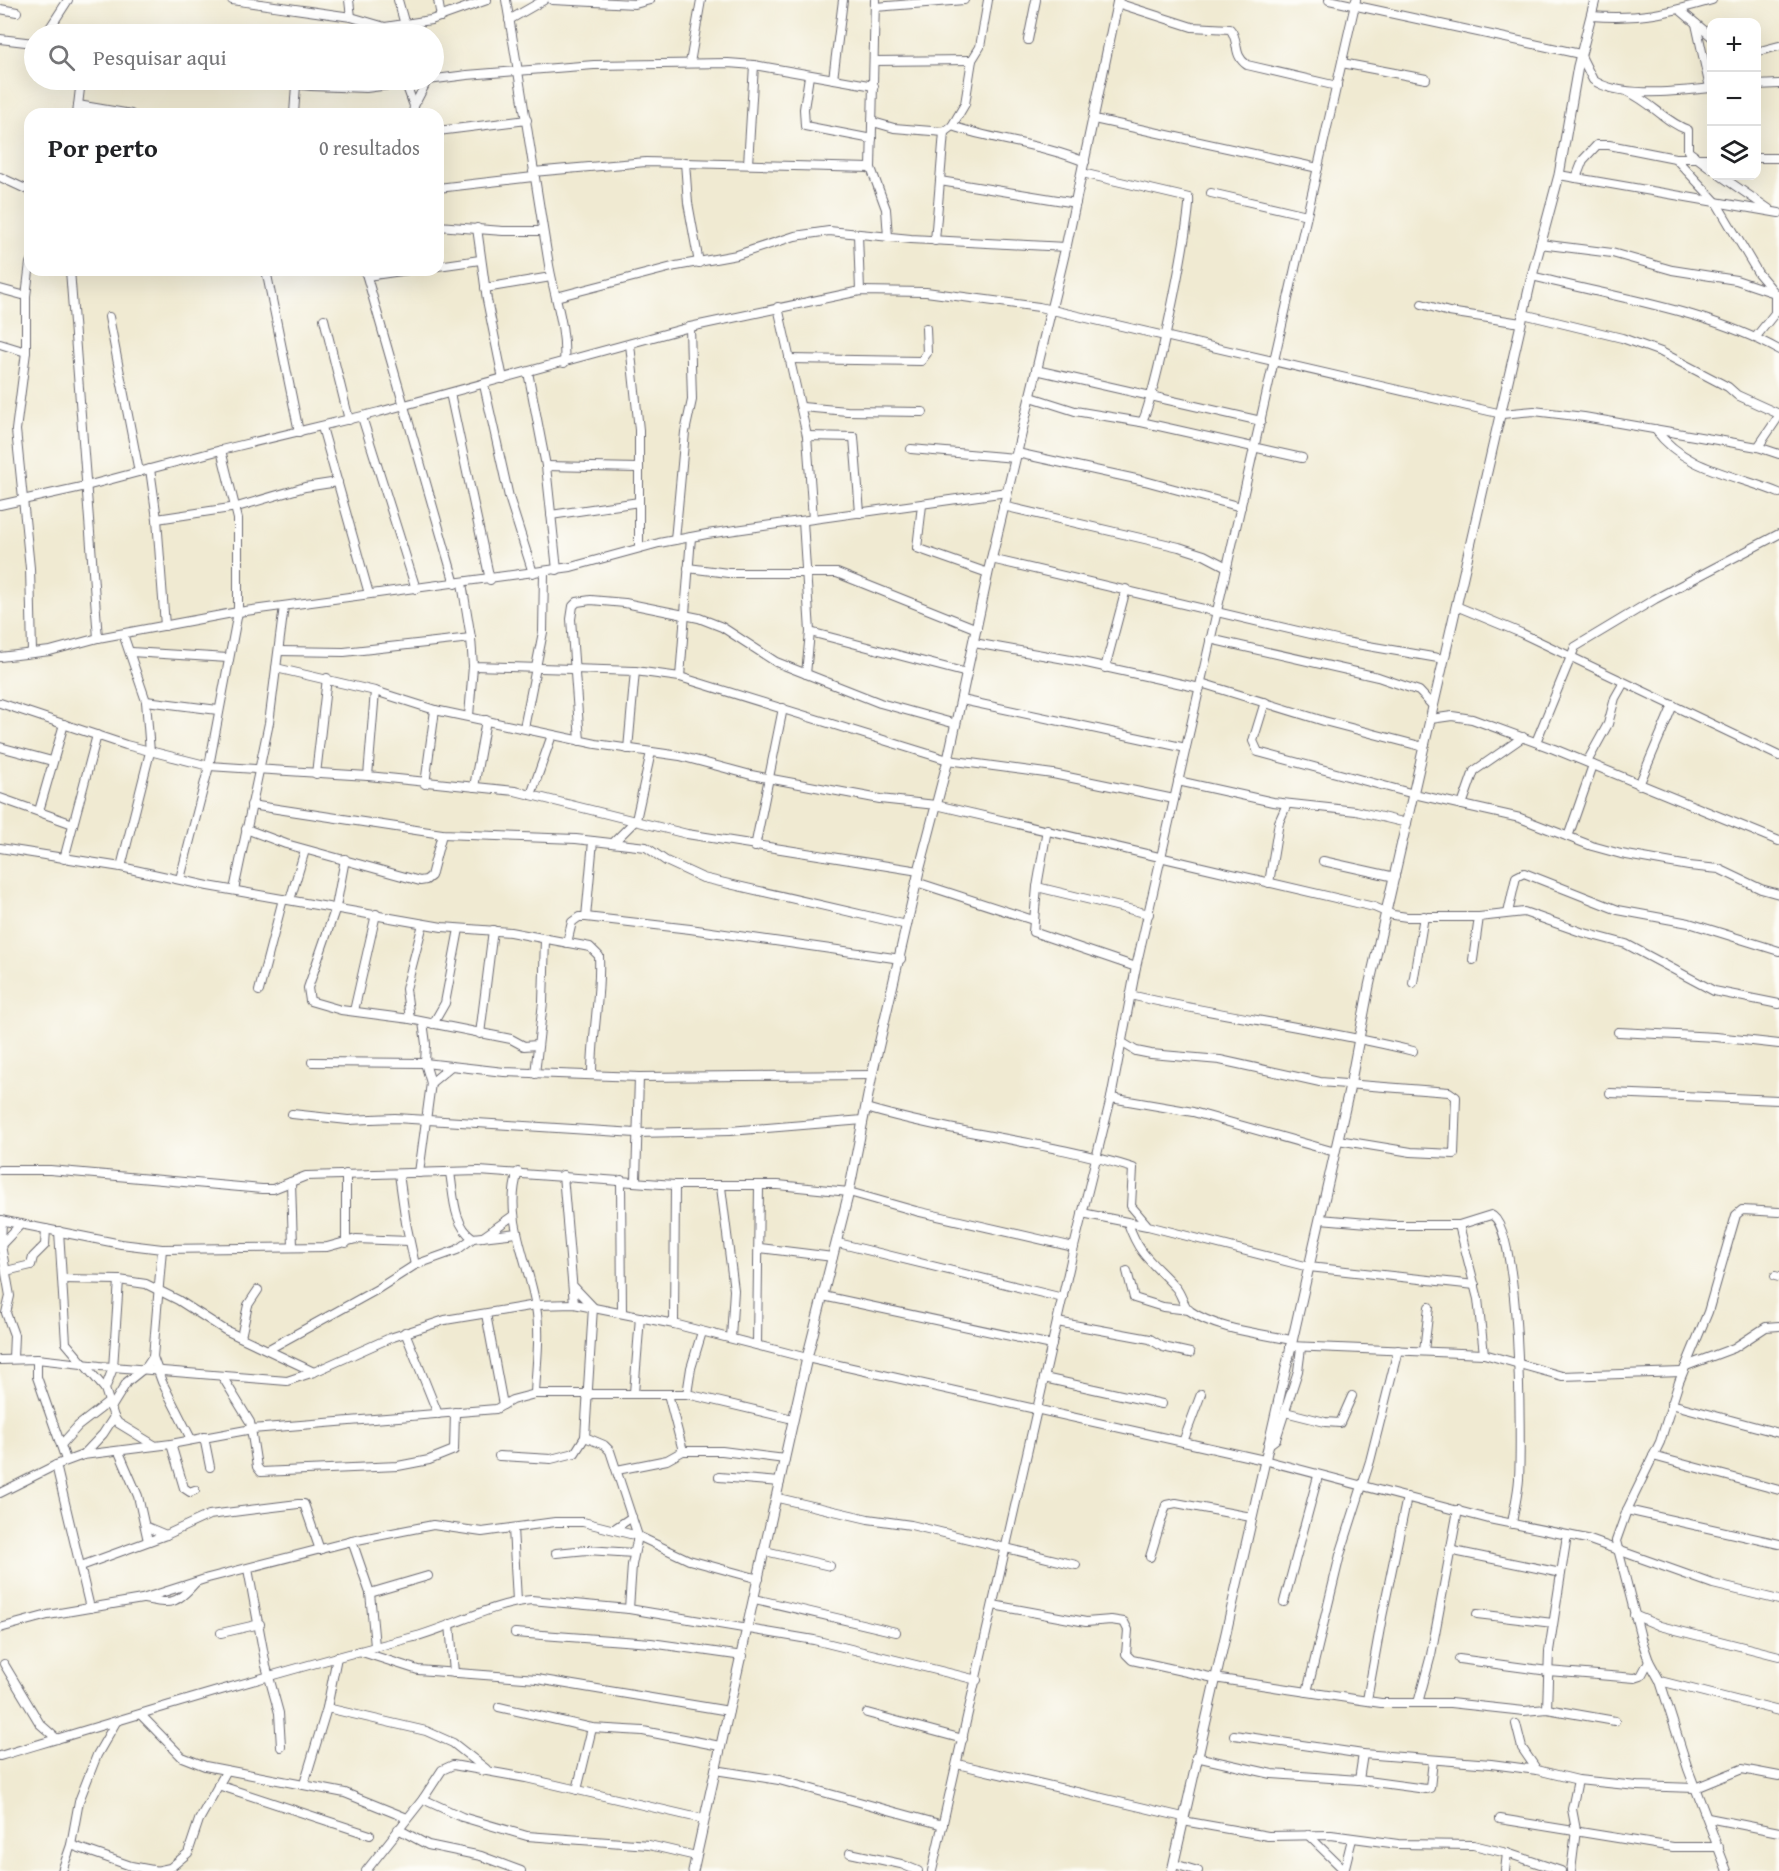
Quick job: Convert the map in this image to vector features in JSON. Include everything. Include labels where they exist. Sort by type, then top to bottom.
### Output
[{"type":"street","points":[[52,24],[68,0]]},
{"type":"street","points":[[232,0],[351,17],[375,24]]},
{"type":"street","points":[[349,0],[351,17]]},
{"type":"street","points":[[398,0],[405,24]]},
{"type":"street","points":[[438,0],[441,17]]},
{"type":"street","points":[[410,24],[441,17],[487,0]]},
{"type":"street","points":[[506,0],[533,175],[565,340],[564,363]]},
{"type":"street","points":[[509,20],[544,0]]},
{"type":"street","points":[[552,0],[635,4],[650,0]]},
{"type":"street","points":[[690,63],[701,0]]},
{"type":"street","points":[[833,79],[843,0]]},
{"type":"street","points":[[888,237],[888,221],[871,168],[875,4],[964,0]]},
{"type":"street","points":[[873,122],[894,128],[944,132],[952,126],[965,104],[972,60],[980,47],[988,0]]},
{"type":"street","points":[[1028,40],[1036,0]]},
{"type":"street","points":[[1329,0],[1355,3],[1580,54]]},
{"type":"street","points":[[1198,1871],[1173,1867],[1196,1757],[1338,1140],[1358,1037],[1433,706],[1502,414],[1522,318],[1558,175],[1580,54],[1595,0]]},
{"type":"street","points":[[1591,16],[1629,19],[1680,10],[1712,0]]},
{"type":"street","points":[[693,1871],[703,1819],[749,1629],[807,1358],[838,1243],[872,1075],[901,959],[916,882],[948,760],[991,559],[1076,203],[1117,2],[1192,27],[1227,28],[1234,33],[1237,56],[1247,65],[1337,86]]},
{"type":"street","points":[[932,1871],[1074,1247],[1111,1098],[1136,967],[1355,3]]},
{"type":"street","points":[[0,9],[17,12]]},
{"type":"street","points":[[1680,10],[1707,33]]},
{"type":"street","points":[[1696,24],[1707,72]]},
{"type":"street","points":[[0,39],[24,42]]},
{"type":"street","points":[[1761,51],[1779,46]]},
{"type":"street","points":[[1580,54],[1593,80],[1621,89],[1650,104],[1670,123],[1688,130],[1686,148],[1695,158],[1707,166]]},
{"type":"street","points":[[874,61],[972,60]]},
{"type":"street","points":[[444,79],[516,70],[594,65],[690,63],[754,65],[874,86]]},
{"type":"street","points":[[1342,63],[1426,79]]},
{"type":"street","points":[[748,164],[754,65]]},
{"type":"street","points":[[809,76],[804,109],[805,126],[872,138]]},
{"type":"street","points":[[1761,85],[1779,84]]},
{"type":"street","points":[[1621,89],[1665,91],[1707,88]]},
{"type":"street","points":[[77,108],[80,90]]},
{"type":"street","points":[[294,108],[296,90]]},
{"type":"street","points":[[408,90],[412,108]]},
{"type":"street","points":[[414,108],[423,90]]},
{"type":"street","points":[[1094,119],[1318,168]]},
{"type":"street","points":[[444,130],[526,120]]},
{"type":"street","points":[[952,126],[983,136],[1061,153],[1085,162]]},
{"type":"street","points":[[935,241],[944,132]]},
{"type":"street","points":[[1576,178],[1583,159],[1597,145],[1609,145],[1675,158],[1707,158]]},
{"type":"street","points":[[1675,158],[1716,202],[1758,273],[1777,293],[1775,313],[1755,338]]},
{"type":"street","points":[[1761,158],[1779,158]]},
{"type":"street","points":[[444,187],[646,162],[871,168]]},
{"type":"street","points":[[685,162],[688,203],[699,263]]},
{"type":"street","points":[[1082,173],[1189,198],[1165,338],[1152,398],[1145,420],[1141,422]]},
{"type":"street","points":[[1558,175],[1775,212]]},
{"type":"street","points":[[0,177],[24,188]]},
{"type":"street","points":[[1727,180],[1775,212]]},
{"type":"street","points":[[940,182],[1076,203]]},
{"type":"street","points":[[1211,193],[1307,215]]},
{"type":"street","points":[[444,226],[543,231]]},
{"type":"street","points":[[477,228],[480,260],[503,379]]},
{"type":"street","points":[[556,297],[669,267],[699,263],[747,252],[806,234],[829,231],[935,241],[1066,247]]},
{"type":"street","points":[[858,234],[860,291]]},
{"type":"street","points":[[1540,244],[1612,253],[1671,270],[1736,280],[1777,293]]},
{"type":"street","points":[[444,265],[480,260]]},
{"type":"street","points":[[28,276],[26,352],[16,415],[18,467],[31,596],[32,652]]},
{"type":"street","points":[[70,276],[98,638]]},
{"type":"street","points":[[267,276],[299,432]]},
{"type":"street","points":[[367,276],[403,405],[459,583],[471,638],[473,666],[469,716]]},
{"type":"street","points":[[1532,276],[1712,321],[1755,338],[1779,351]]},
{"type":"street","points":[[485,288],[551,277]]},
{"type":"street","points":[[0,289],[26,296]]},
{"type":"street","points":[[0,504],[86,486],[221,450],[362,417],[690,327],[860,291],[926,292],[1050,310],[1502,414],[1534,411],[1758,447],[1779,454]]},
{"type":"street","points":[[1422,304],[1449,312],[1522,318],[1622,338],[1661,352],[1779,415],[1758,447]]},
{"type":"street","points":[[778,307],[807,436],[813,519]]},
{"type":"street","points":[[109,317],[139,472]]},
{"type":"street","points":[[324,319],[349,420]]},
{"type":"street","points":[[675,540],[685,432],[692,400],[690,327]]},
{"type":"street","points":[[789,359],[921,361],[927,353],[926,328]]},
{"type":"street","points":[[0,344],[26,352]]},
{"type":"street","points":[[630,344],[638,406],[639,548]]},
{"type":"street","points":[[1036,370],[1261,421]]},
{"type":"street","points":[[528,372],[546,466],[557,570]]},
{"type":"street","points":[[484,385],[509,497],[533,573]]},
{"type":"street","points":[[450,393],[490,579]]},
{"type":"street","points":[[1031,397],[1075,411],[1141,422],[1302,458]]},
{"type":"street","points":[[802,407],[847,411],[923,412]]},
{"type":"street","points":[[362,417],[416,589]]},
{"type":"street","points":[[322,427],[369,594]]},
{"type":"street","points":[[1655,429],[1670,448],[1690,462],[1720,475],[1779,493]]},
{"type":"street","points":[[807,436],[854,437],[860,513]]},
{"type":"street","points":[[910,449],[1016,456],[1145,481],[1241,507]]},
{"type":"street","points":[[180,879],[209,766],[238,612],[237,507],[221,450]]},
{"type":"street","points":[[546,466],[638,468]]},
{"type":"street","points":[[150,469],[158,519],[165,626]]},
{"type":"street","points":[[158,519],[237,507],[305,487],[338,482]]},
{"type":"street","points":[[0,657],[50,651],[98,638],[238,612],[557,570],[691,537],[922,506],[1007,492]]},
{"type":"street","points":[[551,515],[639,502]]},
{"type":"street","points":[[922,506],[917,548],[988,573]]},
{"type":"street","points":[[1004,506],[1179,547],[1204,555],[1227,567]]},
{"type":"street","points":[[803,521],[810,632],[806,674]]},
{"type":"street","points":[[1536,742],[1578,644],[1779,534]]},
{"type":"street","points":[[680,677],[691,537]]},
{"type":"street","points":[[991,559],[1345,642],[1444,659]]},
{"type":"street","points":[[688,568],[728,573],[805,575],[823,573],[850,577],[977,630]]},
{"type":"street","points":[[524,728],[538,667],[545,611],[544,572]]},
{"type":"street","points":[[1105,668],[1126,589]]},
{"type":"street","points":[[580,741],[571,619],[573,606],[577,602],[608,601],[684,615],[722,627],[763,656],[806,674],[880,703],[956,724]]},
{"type":"street","points":[[234,890],[260,770],[284,606]]},
{"type":"street","points":[[1456,606],[1572,657],[1623,684],[1673,705],[1779,756]]},
{"type":"street","points":[[810,632],[967,674]]},
{"type":"street","points":[[121,867],[150,752],[146,701],[123,634]]},
{"type":"street","points":[[279,651],[344,652],[471,638]]},
{"type":"street","points":[[1210,639],[1378,677],[1419,690],[1433,706]]},
{"type":"street","points":[[974,643],[1201,686],[1424,747]]},
{"type":"street","points":[[131,652],[228,658]]},
{"type":"street","points":[[473,666],[635,671],[680,677],[948,760],[1053,774],[1174,799]]},
{"type":"street","points":[[276,668],[327,678],[435,710],[580,741],[680,756],[880,800],[914,805],[936,805],[1047,829],[1399,916],[1479,917],[1524,912],[1581,932],[1626,944],[1714,991],[1779,1004]]},
{"type":"street","points":[[628,749],[635,671]]},
{"type":"street","points":[[316,774],[327,678]]},
{"type":"street","points":[[1568,837],[1590,763],[1608,724],[1615,698],[1623,684]]},
{"type":"street","points":[[368,777],[375,691]]},
{"type":"street","points":[[962,700],[1186,748]]},
{"type":"street","points":[[146,701],[218,710]]},
{"type":"street","points":[[1265,702],[1253,741],[1258,752],[1414,794],[1520,818],[1621,854],[1719,869],[1752,885],[1779,894]]},
{"type":"street","points":[[0,703],[150,752],[209,766],[368,777],[531,795],[636,820],[654,827],[755,847],[919,871]]},
{"type":"street","points":[[1639,785],[1673,705]]},
{"type":"street","points":[[755,847],[783,708]]},
{"type":"street","points":[[425,784],[435,710]]},
{"type":"street","points":[[1431,719],[1445,716],[1463,717],[1523,737],[1779,841]]},
{"type":"street","points":[[474,787],[486,720]]},
{"type":"street","points":[[39,812],[64,724]]},
{"type":"street","points":[[64,858],[97,735]]},
{"type":"street","points":[[531,795],[552,735]]},
{"type":"street","points":[[1462,805],[1474,771],[1523,737]]},
{"type":"street","points":[[0,747],[52,761]]},
{"type":"street","points":[[613,843],[636,820],[651,752]]},
{"type":"street","points":[[1178,781],[1287,804],[1356,811],[1407,823]]},
{"type":"street","points":[[0,798],[73,824]]},
{"type":"street","points":[[1269,883],[1279,822],[1287,804]]},
{"type":"street","points":[[251,805],[442,834],[593,841],[649,848],[666,861],[709,880],[907,925]]},
{"type":"street","points":[[246,829],[305,850],[423,881],[431,876],[442,834]]},
{"type":"street","points":[[1047,829],[1032,929],[1036,935],[1136,967]]},
{"type":"street","points":[[586,917],[593,841]]},
{"type":"street","points":[[0,848],[121,867],[423,924],[459,929],[494,930],[590,947],[599,956],[600,976],[593,1030],[591,1074]]},
{"type":"street","points":[[259,991],[287,899],[305,850]]},
{"type":"street","points":[[345,859],[336,907],[308,988],[307,997],[315,1004],[410,1019],[511,1039],[524,1046],[537,1045]]},
{"type":"street","points":[[1323,861],[1395,877]]},
{"type":"street","points":[[1508,913],[1516,877],[1524,873],[1618,910],[1689,923],[1779,951]]},
{"type":"street","points":[[916,882],[1033,920]]},
{"type":"street","points":[[1037,887],[1149,914]]},
{"type":"street","points":[[354,1011],[376,914]]},
{"type":"street","points":[[1413,983],[1424,916]]},
{"type":"street","points":[[567,943],[572,921],[579,917],[586,917],[604,921],[682,927],[901,959]]},
{"type":"street","points":[[1473,960],[1479,917]]},
{"type":"street","points":[[410,1019],[406,989],[423,924]]},
{"type":"street","points":[[433,1024],[445,1003],[459,929]]},
{"type":"street","points":[[480,1034],[494,930]]},
{"type":"street","points":[[535,1074],[543,1002],[545,939]]},
{"type":"street","points":[[1130,995],[1171,1005],[1358,1037],[1413,1051]]},
{"type":"street","points":[[419,1173],[431,1083],[425,1063],[426,1044],[423,1022]]},
{"type":"street","points":[[1618,1032],[1716,1036],[1779,1044]]},
{"type":"street","points":[[1120,1042],[1136,1051],[1151,1054],[1220,1060],[1350,1086],[1454,1094],[1456,1097],[1455,1153],[1450,1155],[1412,1152],[1338,1140]]},
{"type":"street","points":[[312,1062],[425,1063],[535,1074],[639,1077],[872,1075]]},
{"type":"street","points":[[431,1083],[450,1067]]},
{"type":"street","points":[[636,1181],[639,1077]]},
{"type":"street","points":[[1610,1093],[1779,1100]]},
{"type":"street","points":[[1111,1098],[1192,1112],[1335,1152]]},
{"type":"street","points":[[866,1108],[916,1123],[1033,1144],[1133,1168],[1131,1206],[1148,1226]]},
{"type":"street","points":[[292,1114],[348,1120],[378,1118],[636,1133],[730,1131],[863,1120]]},
{"type":"street","points":[[0,1170],[50,1170],[262,1189],[273,1189],[306,1176],[502,1171],[675,1185],[759,1186],[849,1192],[937,1216],[1074,1247]]},
{"type":"street","points":[[502,1171],[512,1189]]},
{"type":"street","points":[[518,1172],[512,1189],[514,1215],[536,1305],[538,1335],[535,1394]]},
{"type":"street","points":[[450,1173],[458,1218],[462,1228],[473,1238]]},
{"type":"street","points":[[345,1243],[346,1174]]},
{"type":"street","points":[[399,1174],[416,1265]]},
{"type":"street","points":[[563,1175],[574,1304]]},
{"type":"street","points":[[621,1180],[622,1313]]},
{"type":"street","points":[[291,1182],[292,1246]]},
{"type":"street","points":[[674,1324],[675,1185]]},
{"type":"street","points":[[757,1345],[759,1186]]},
{"type":"street","points":[[721,1187],[734,1290],[731,1338]]},
{"type":"street","points":[[1727,1871],[1695,1788],[1660,1681],[1649,1661],[1634,1615],[1617,1548],[1616,1535],[1660,1442],[1671,1404],[1719,1282],[1736,1215],[1742,1210],[1779,1212]]},
{"type":"street","points":[[1082,1213],[1148,1226],[1309,1267],[1475,1285]]},
{"type":"street","points":[[483,1237],[514,1215]]},
{"type":"street","points":[[1320,1219],[1392,1225],[1459,1225],[1491,1215],[1498,1220],[1510,1263],[1519,1364],[1519,1480],[1512,1524]]},
{"type":"street","points":[[14,1358],[14,1335],[4,1308],[10,1296],[1,1245],[1,1220],[162,1249],[327,1247],[362,1239],[378,1242],[410,1241]]},
{"type":"street","points":[[1128,1223],[1135,1244],[1177,1288],[1189,1310]]},
{"type":"street","points":[[1,1245],[21,1224]]},
{"type":"street","points":[[1459,1225],[1475,1285],[1484,1354]]},
{"type":"street","points":[[4,1266],[31,1265],[33,1257],[45,1245],[46,1229]]},
{"type":"street","points":[[59,1231],[65,1337],[70,1351],[86,1365],[105,1389],[114,1417],[126,1430],[154,1445]]},
{"type":"street","points":[[269,1349],[376,1290],[416,1265],[457,1250],[473,1238],[517,1233]]},
{"type":"street","points":[[838,1243],[1063,1298]]},
{"type":"street","points":[[760,1248],[834,1257]]},
{"type":"street","points":[[162,1249],[153,1357],[157,1371],[191,1439]]},
{"type":"street","points":[[1126,1272],[1134,1298],[1163,1307],[1189,1310],[1235,1330],[1258,1332],[1301,1348],[1484,1354],[1562,1376],[1684,1369],[1734,1347],[1766,1328],[1779,1326]]},
{"type":"street","points":[[62,1279],[119,1280],[160,1290],[241,1337],[314,1372]]},
{"type":"street","points":[[105,1389],[113,1368],[119,1280]]},
{"type":"street","points":[[500,1456],[551,1459],[575,1454],[585,1437],[593,1307],[574,1287]]},
{"type":"street","points":[[241,1337],[250,1299],[258,1290]]},
{"type":"street","points":[[823,1296],[1052,1345]]},
{"type":"street","points":[[0,1360],[37,1359],[113,1368],[287,1381],[314,1372],[405,1332],[445,1320],[536,1305],[574,1304],[674,1324],[807,1358],[1183,1442],[1512,1524],[1567,1535],[1617,1548],[1655,1565],[1713,1584],[1779,1600]]},
{"type":"street","points":[[1424,1351],[1429,1307]]},
{"type":"street","points":[[486,1314],[503,1405]]},
{"type":"street","points":[[634,1393],[640,1317]]},
{"type":"street","points":[[1057,1322],[1150,1339],[1163,1347],[1190,1353]]},
{"type":"street","points":[[405,1332],[438,1414]]},
{"type":"street","points":[[687,1394],[691,1368],[702,1332]]},
{"type":"street","points":[[1268,1445],[1276,1439],[1286,1412],[1298,1371],[1301,1348]]},
{"type":"street","points":[[1307,1692],[1340,1555],[1360,1486],[1370,1461],[1398,1350]]},
{"type":"street","points":[[65,1362],[70,1351]]},
{"type":"street","points":[[61,1445],[78,1426],[110,1405],[127,1382],[143,1370],[153,1357]]},
{"type":"street","points":[[37,1359],[37,1377],[66,1460]]},
{"type":"street","points":[[222,1376],[252,1429],[257,1467],[261,1472],[378,1468],[424,1461],[454,1450],[455,1412]]},
{"type":"street","points":[[1044,1378],[1162,1404]]},
{"type":"street","points":[[0,1493],[66,1460],[83,1455],[171,1444],[252,1429],[490,1409],[535,1394],[587,1392],[687,1394],[794,1419]]},
{"type":"street","points":[[668,1394],[683,1451]]},
{"type":"street","points":[[1183,1442],[1201,1394]]},
{"type":"street","points":[[1286,1412],[1325,1422],[1340,1423],[1352,1396]]},
{"type":"street","points":[[1671,1404],[1779,1433]]},
{"type":"street","points":[[83,1455],[103,1434],[114,1417]]},
{"type":"street","points":[[204,1437],[210,1467]]},
{"type":"street","points":[[585,1437],[608,1447],[638,1536],[628,1609]]},
{"type":"street","points":[[171,1444],[184,1488],[190,1492],[195,1490]]},
{"type":"street","points":[[617,1470],[667,1460],[683,1451],[722,1451],[784,1459]]},
{"type":"street","points":[[119,1452],[138,1496],[147,1527],[148,1541]]},
{"type":"street","points":[[1653,1456],[1779,1490]]},
{"type":"street","points":[[56,1465],[90,1608]]},
{"type":"street","points":[[1284,1602],[1318,1476]]},
{"type":"street","points":[[719,1477],[780,1482]]},
{"type":"street","points":[[1367,1700],[1407,1497]]},
{"type":"street","points":[[778,1498],[868,1519],[911,1525],[1076,1565]]},
{"type":"street","points":[[1150,1557],[1166,1505],[1176,1503],[1251,1517]]},
{"type":"street","points":[[81,1566],[166,1535],[209,1515],[304,1504],[320,1550]]},
{"type":"street","points":[[1418,1703],[1431,1655],[1458,1510]]},
{"type":"street","points":[[1627,1510],[1779,1544]]},
{"type":"street","points":[[614,1529],[632,1517]]},
{"type":"street","points":[[0,1628],[142,1599],[196,1582],[352,1541],[433,1525],[482,1532],[568,1521],[614,1529],[638,1536],[689,1560],[759,1579]]},
{"type":"street","points":[[147,1527],[166,1535]]},
{"type":"street","points":[[513,1528],[517,1601]]},
{"type":"street","points":[[1547,1709],[1553,1623],[1567,1535]]},
{"type":"street","points":[[352,1541],[370,1593],[375,1646]]},
{"type":"street","points":[[556,1553],[588,1550],[634,1553]]},
{"type":"street","points":[[1449,1550],[1561,1574]]},
{"type":"street","points":[[765,1551],[830,1566]]},
{"type":"street","points":[[248,1569],[269,1676],[279,1713],[281,1747]]},
{"type":"street","points":[[370,1593],[428,1576]]},
{"type":"street","points":[[142,1599],[170,1604],[181,1598],[196,1582]]},
{"type":"street","points":[[754,1599],[896,1632]]},
{"type":"street","points":[[0,1756],[269,1676],[375,1646],[413,1638],[517,1601],[531,1600],[628,1609],[814,1640],[977,1680]]},
{"type":"street","points":[[993,1605],[1086,1622],[1111,1620],[1124,1622],[1128,1630],[1126,1654],[1132,1660],[1214,1678],[1394,1704],[1450,1703],[1524,1711],[1547,1709],[1615,1721]]},
{"type":"street","points":[[1477,1614],[1486,1617],[1553,1623]]},
{"type":"street","points":[[1634,1615],[1660,1626],[1779,1656]]},
{"type":"street","points":[[221,1633],[260,1624]]},
{"type":"street","points":[[450,1624],[454,1672]]},
{"type":"street","points":[[515,1633],[651,1643],[743,1656]]},
{"type":"street","points":[[358,1651],[418,1670],[537,1679],[729,1711]]},
{"type":"street","points":[[304,1784],[327,1708],[337,1657]]},
{"type":"street","points":[[1459,1659],[1548,1671],[1635,1678],[1641,1676],[1649,1661]]},
{"type":"street","points":[[4,1664],[40,1724],[57,1739]]},
{"type":"street","points":[[1660,1681],[1779,1711]]},
{"type":"street","points":[[499,1707],[592,1728],[643,1731],[720,1746]]},
{"type":"street","points":[[327,1708],[426,1731],[453,1743],[489,1771]]},
{"type":"street","points":[[1508,1710],[1516,1724],[1522,1748],[1537,1770]]},
{"type":"street","points":[[1516,1724],[1524,1711]]},
{"type":"street","points":[[867,1713],[963,1738]]},
{"type":"street","points":[[141,1714],[182,1756],[227,1770],[304,1784],[357,1797],[407,1818]]},
{"type":"street","points":[[62,1871],[71,1845],[78,1801],[104,1739],[116,1722]]},
{"type":"street","points":[[92,1728],[104,1739]]},
{"type":"street","points":[[577,1790],[592,1728]]},
{"type":"street","points":[[1234,1735],[1363,1754],[1537,1770],[1578,1780],[1695,1788],[1742,1769],[1779,1776]]},
{"type":"street","points":[[1359,1780],[1363,1754]]},
{"type":"street","points":[[1196,1757],[1272,1774],[1359,1780],[1393,1787],[1430,1788],[1433,1760]]},
{"type":"street","points":[[957,1764],[1183,1819],[1268,1836],[1332,1834],[1352,1839],[1398,1844],[1473,1845],[1507,1853],[1561,1871]]},
{"type":"street","points":[[366,1871],[448,1767],[458,1765],[703,1819]]},
{"type":"street","points":[[71,1845],[131,1866],[157,1871],[170,1868],[188,1853],[196,1826],[227,1770]]},
{"type":"street","points":[[715,1770],[778,1780],[943,1825]]},
{"type":"street","points":[[1571,1871],[1576,1830],[1572,1809],[1578,1780]]},
{"type":"street","points":[[218,1785],[370,1835]]},
{"type":"street","points":[[423,1799],[462,1817],[527,1836],[637,1844],[696,1856]]},
{"type":"street","points":[[1708,1818],[1779,1832]]},
{"type":"street","points":[[1500,1819],[1673,1847],[1719,1847]]},
{"type":"street","points":[[398,1829],[428,1845],[481,1856],[520,1871]]},
{"type":"street","points":[[1308,1835],[1344,1870],[1352,1839]]},
{"type":"street","points":[[850,1853],[902,1864],[918,1871]]},
{"type":"street","points":[[1505,1871],[1507,1853]]}]
